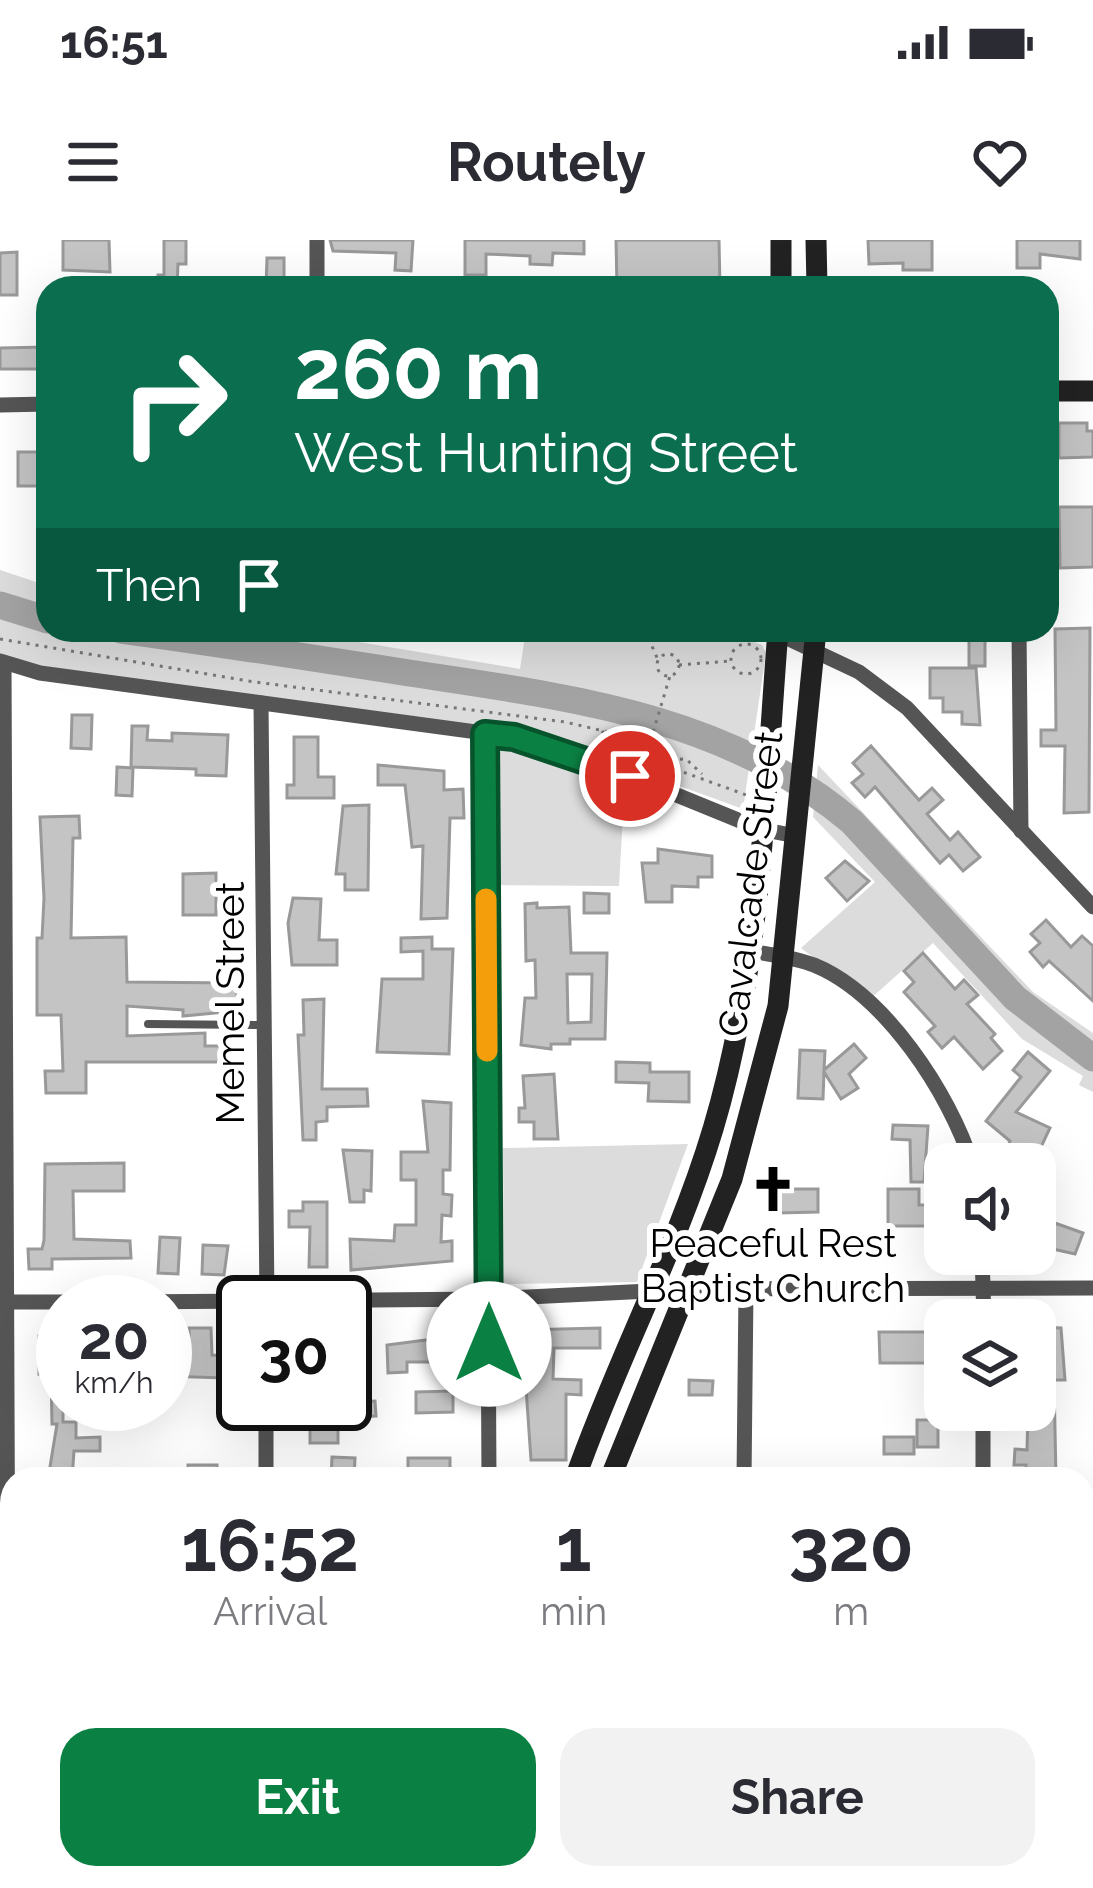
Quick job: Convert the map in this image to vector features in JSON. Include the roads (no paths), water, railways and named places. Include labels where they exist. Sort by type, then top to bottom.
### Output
[{"type":"main road","points":[[781,240],[782,276]]},
{"type":"main road","points":[[816,240],[817,276]]},
{"type":"main road","points":[[1059,391],[1093,391]]},
{"type":"main road","name":"Cavalcade Street","points":[[580,1467],[713,1127],[751,951],[774,642]]},
{"type":"main road","name":"Cavalcade Street","points":[[615,1467],[689,1289],[745,1135],[778,1006],[815,642]]},
{"type":"main road","points":[[713,1127],[745,1135]]},
{"type":"street","points":[[316,240],[316,276]]},
{"type":"street","points":[[0,405],[36,404]]},
{"type":"street","points":[[818,642],[907,708],[1093,907]]},
{"type":"street","points":[[1019,642],[1021,831]]},
{"type":"street","points":[[4,1467],[2,662],[40,673],[485,734],[591,760],[760,829],[796,836]]},
{"type":"street","name":"Memel Street","points":[[261,703],[267,1275]]},
{"type":"street","points":[[485,734],[489,1467]]},
{"type":"street","points":[[751,951],[816,966],[888,1024],[939,1089],[963,1143]]},
{"type":"street","points":[[984,1275],[985,1299]]},
{"type":"street","points":[[372,1301],[689,1289],[1093,1288]]},
{"type":"street","points":[[744,1467],[746,1289]]},
{"type":"street","points":[[3,1302],[36,1302]]},
{"type":"street","points":[[266,1431],[266,1467]]},
{"type":"street","points":[[982,1467],[983,1431]]},
{"type":"lane","points":[[148,1024],[262,1025]]},
{"type":"waterway","points":[[0,605],[36,616]]},
{"type":"waterway","points":[[201,642],[585,702],[698,734],[752,757],[852,822],[1015,998],[1093,1058]]},
{"type":"place","name":"Peaceful Rest Baptist Church","points":[[773,1189]]}]
